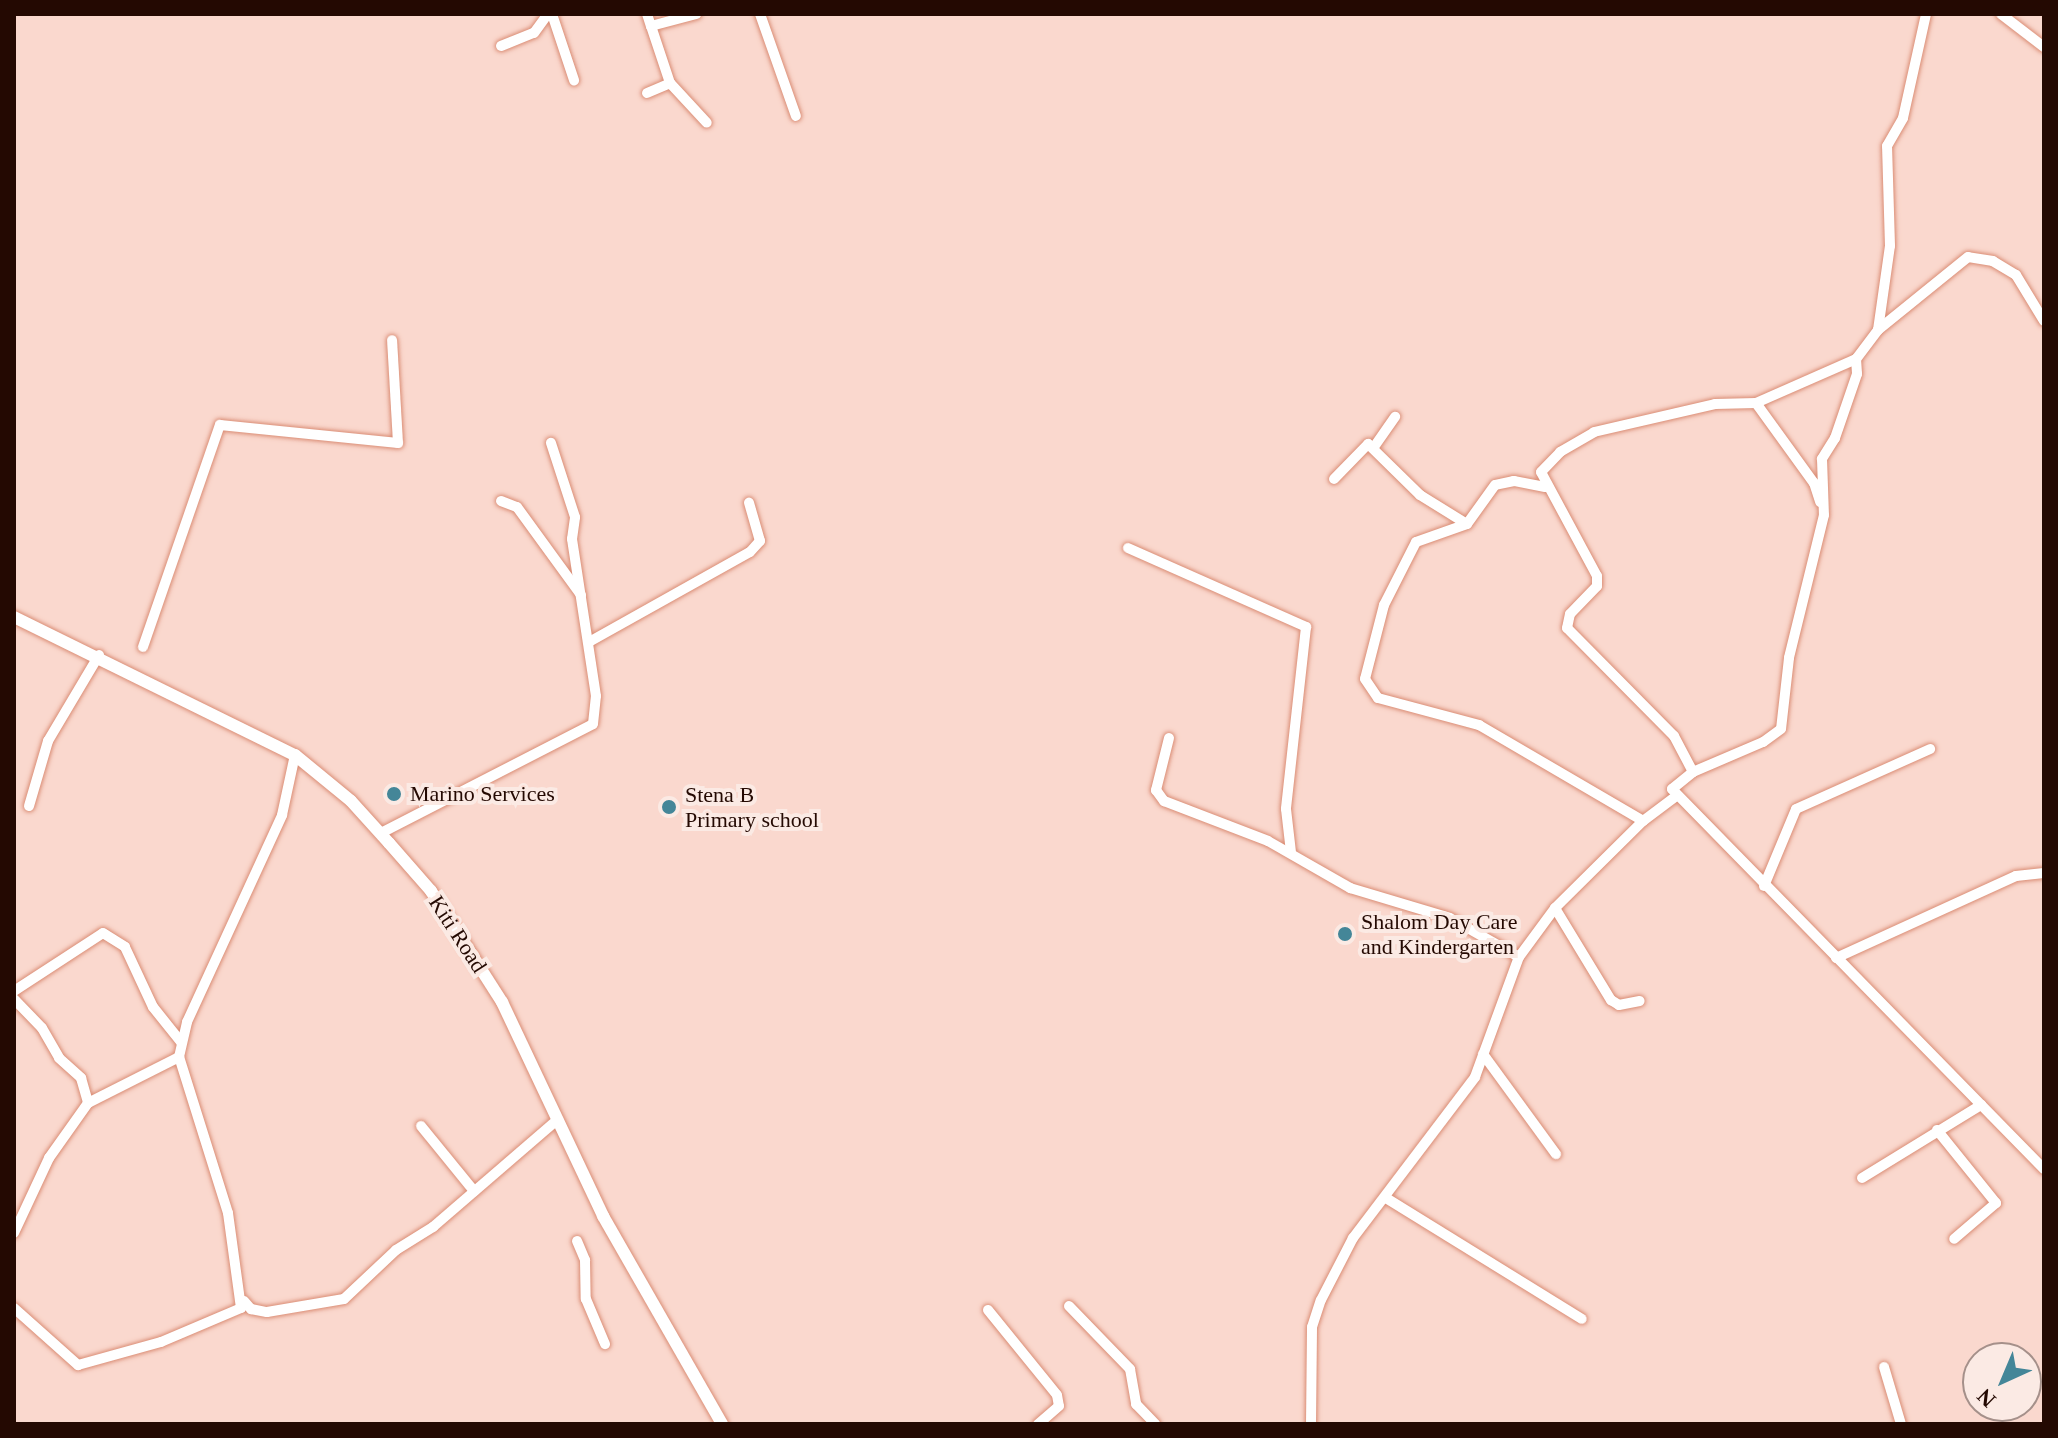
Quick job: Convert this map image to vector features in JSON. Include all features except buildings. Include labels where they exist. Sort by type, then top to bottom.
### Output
[{"type":"street","points":[[501,46],[534,33],[550,14],[574,80]]},
{"type":"street","points":[[647,14],[670,83],[707,123]]},
{"type":"street","points":[[651,26],[696,14]]},
{"type":"street","points":[[760,14],[796,116]]},
{"type":"street","points":[[1878,330],[1890,246],[1887,146],[1903,118],[1926,14]]},
{"type":"street","points":[[2001,14],[2044,47]]},
{"type":"street","points":[[647,93],[670,83]]},
{"type":"street","points":[[1693,772],[1674,736],[1567,628],[1570,614],[1597,581],[1545,487],[1545,466],[1594,432],[1715,404],[1756,403],[1856,359],[1878,330],[1968,257],[1993,261],[2016,275],[2044,321]]},
{"type":"street","points":[[143,647],[220,425],[398,443],[392,340]]},
{"type":"street","points":[[1856,359],[1853,387],[1822,459],[1824,515],[1789,658],[1781,729],[1763,742],[1693,772],[1674,787],[1675,797],[2044,1169]]},
{"type":"street","points":[[1756,403],[1814,483],[1824,515]]},
{"type":"street","points":[[1334,479],[1358,449],[1374,447],[1395,417]]},
{"type":"street","points":[[381,833],[531,755],[586,733],[593,724],[596,696],[572,539],[575,517],[551,443]]},
{"type":"street","points":[[1374,447],[1420,495],[1467,524]]},
{"type":"street","points":[[1545,487],[1514,481],[1495,485],[1467,524],[1428,536],[1409,551],[1384,605],[1365,679],[1370,689],[1386,701],[1479,725],[1643,821]]},
{"type":"street","points":[[501,501],[517,507],[582,597]]},
{"type":"street","points":[[589,642],[750,552],[760,541],[749,503]]},
{"type":"street","points":[[1128,548],[1306,627],[1286,809],[1291,852]]},
{"type":"street","name":"Kiti Road","points":[[14,617],[99,655],[295,755],[381,833],[431,891],[475,957],[525,1042],[603,1216],[715,1422]]},
{"type":"street","points":[[29,806],[48,741],[99,655]]},
{"type":"street","points":[[1169,738],[1156,790],[1164,801],[1291,852],[1350,888],[1450,918],[1519,957]]},
{"type":"street","points":[[1764,886],[1796,809],[1930,749]]},
{"type":"street","points":[[295,755],[282,815],[181,1042],[179,1057],[228,1213],[244,1301],[251,1309],[267,1312],[344,1299],[396,1250],[474,1191],[558,1119]]},
{"type":"street","points":[[1311,1424],[1309,1352],[1321,1300],[1353,1238],[1466,1092],[1519,957],[1555,908],[1643,821],[1675,797]]},
{"type":"street","points":[[1836,958],[2016,876],[2044,873]]},
{"type":"street","points":[[1555,908],[1611,1000],[1619,1005],[1640,1001]]},
{"type":"street","points":[[14,991],[103,933],[125,947],[153,1007],[181,1042]]},
{"type":"street","points":[[14,999],[42,1028],[59,1058],[81,1078],[88,1103]]},
{"type":"street","points":[[1483,1054],[1556,1154]]},
{"type":"street","points":[[14,1233],[49,1158],[88,1103],[179,1057]]},
{"type":"street","points":[[1862,1178],[1981,1105]]},
{"type":"street","points":[[421,1126],[474,1191]]},
{"type":"street","points":[[1937,1130],[1996,1203],[1995,1209],[1954,1239]]},
{"type":"street","points":[[1386,1198],[1582,1319]]},
{"type":"street","points":[[577,1241],[585,1260],[586,1299],[605,1344]]},
{"type":"street","points":[[14,1308],[78,1365],[228,1317],[244,1301]]},
{"type":"street","points":[[1069,1306],[1130,1369],[1136,1404],[1155,1424]]},
{"type":"street","points":[[988,1310],[1057,1395],[1059,1406],[1038,1424]]},
{"type":"street","points":[[1884,1367],[1901,1424]]},
{"type":"place","name":"Marino Services","points":[[394,794]]},
{"type":"place","name":"Stena B Primary school","points":[[669,807]]},
{"type":"place","name":"Shalom Day Care and Kindergarten","points":[[1345,934]]}]
